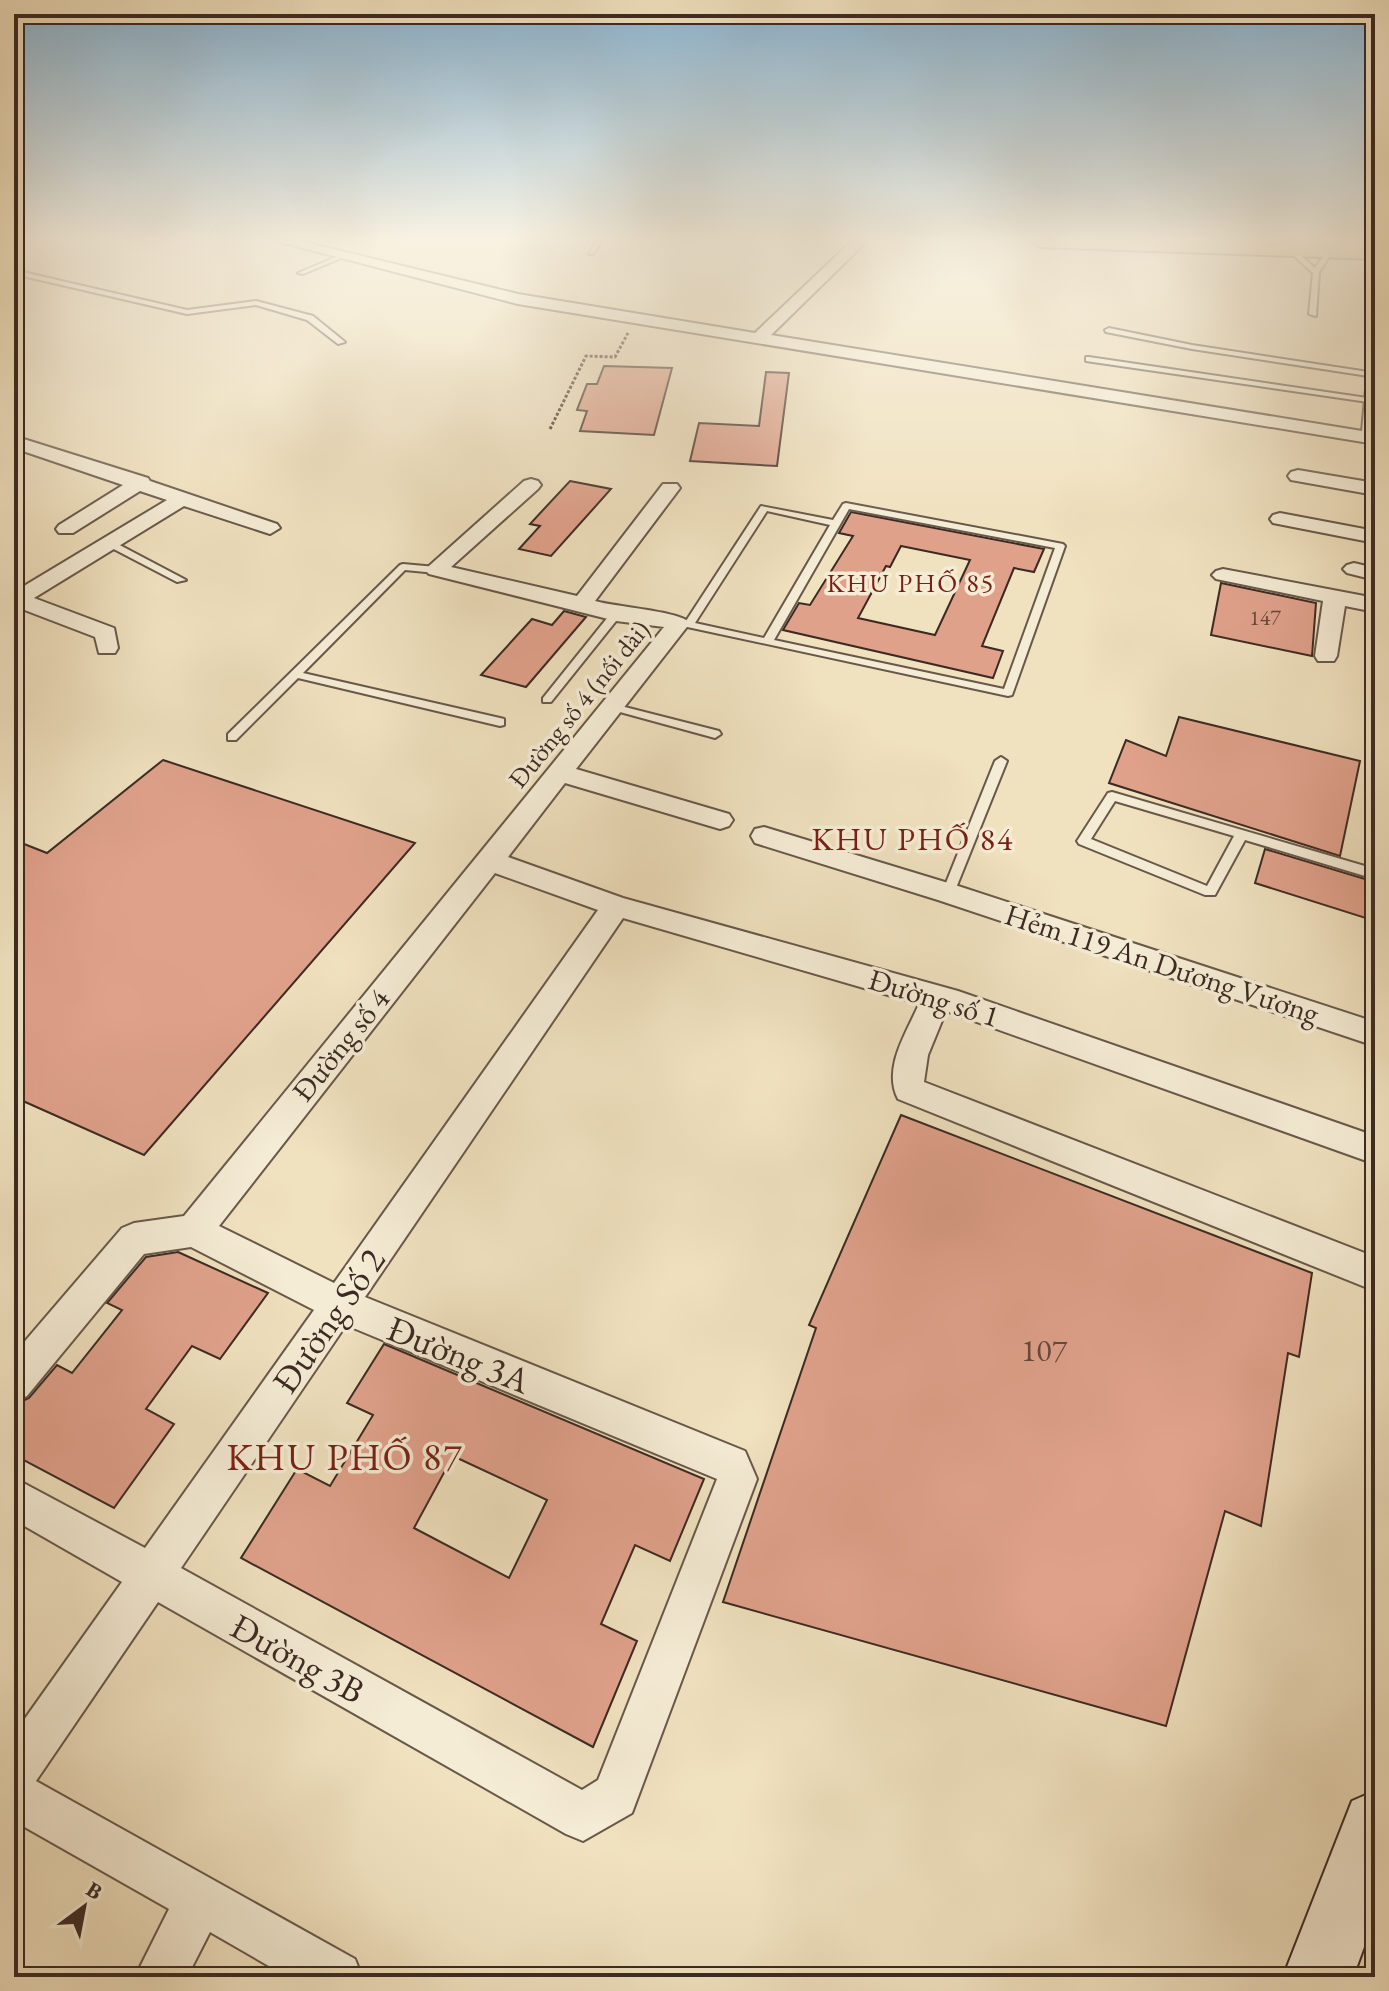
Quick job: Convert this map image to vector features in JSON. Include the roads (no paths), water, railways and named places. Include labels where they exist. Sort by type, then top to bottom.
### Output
[{"type":"main road","points":[[1318,1977],[1375,1824]]},
{"type":"street","points":[[741,334],[1373,438],[1375,389]]},
{"type":"street","points":[[760,337],[763,334]]},
{"type":"street","points":[[14,442],[141,482],[270,528]]},
{"type":"street","points":[[1298,476],[1375,489]]},
{"type":"street","points":[[66,529],[141,482]]},
{"type":"street","points":[[436,570],[531,485]]},
{"type":"street","name":"Đường số 4 (nối dài)","points":[[670,488],[582,604],[616,614],[684,624]]},
{"type":"street","points":[[15,599],[185,497]]},
{"type":"street","points":[[1280,519],[1375,537]]},
{"type":"street","points":[[436,570],[582,604]]},
{"type":"street","points":[[1223,575],[1375,605]]},
{"type":"street","points":[[1326,656],[1335,597]]},
{"type":"street","points":[[15,599],[106,633],[107,648]]},
{"type":"street","name":"Đường số 4 (nối dài)","points":[[489,860],[684,624]]},
{"type":"street","points":[[561,773],[720,820]]},
{"type":"street","name":"Hẻm 119 An Dương Vương","points":[[764,836],[948,893],[1375,1034]]},
{"type":"street","name":"Đường số 1","points":[[489,860],[616,906],[937,997],[1375,1150]]},
{"type":"street","name":"Đường số 4","points":[[194,1231],[489,860]]},
{"type":"street","name":"Đường Số 2","points":[[14,1773],[616,906]]},
{"type":"street","points":[[937,997],[914,1057],[908,1078],[909,1090],[1375,1274]]},
{"type":"street","points":[[14,1383],[134,1239],[194,1231]]},
{"type":"street","name":"Đường 3A","points":[[194,1231],[339,1304],[731,1465],[737,1479],[615,1796],[583,1817]]},
{"type":"street","name":"Đường 3B","points":[[14,1498],[583,1817]]},
{"type":"street","points":[[14,1795],[337,1977]]},
{"type":"street","points":[[160,1977],[200,1900]]},
{"type":"lane","points":[[331,334],[341,342]]},
{"type":"lane","points":[[1128,334],[1192,347],[1375,375]]},
{"type":"lane","points":[[1089,359],[1374,401]]},
{"type":"lane","points":[[767,642],[846,506],[1060,546],[1008,693],[767,642],[684,624],[764,508],[836,523]]},
{"type":"lane","points":[[109,543],[181,580]]},
{"type":"lane","points":[[232,737],[403,567],[436,570]]},
{"type":"lane","points":[[547,700],[616,614]]},
{"type":"lane","points":[[295,674],[500,722]]},
{"type":"lane","points":[[613,707],[715,734]]},
{"type":"lane","points":[[948,893],[1001,761]]},
{"type":"lane","points":[[1241,835],[1210,892],[1083,841],[1112,796],[1375,874]]},
{"type":"district","name":"KHU PHỐ 85","points":[[911,583]]},
{"type":"district","name":"KHU PHỐ 84","points":[[913,839]]},
{"type":"district","name":"KHU PHỐ 87","points":[[345,1457]]}]
